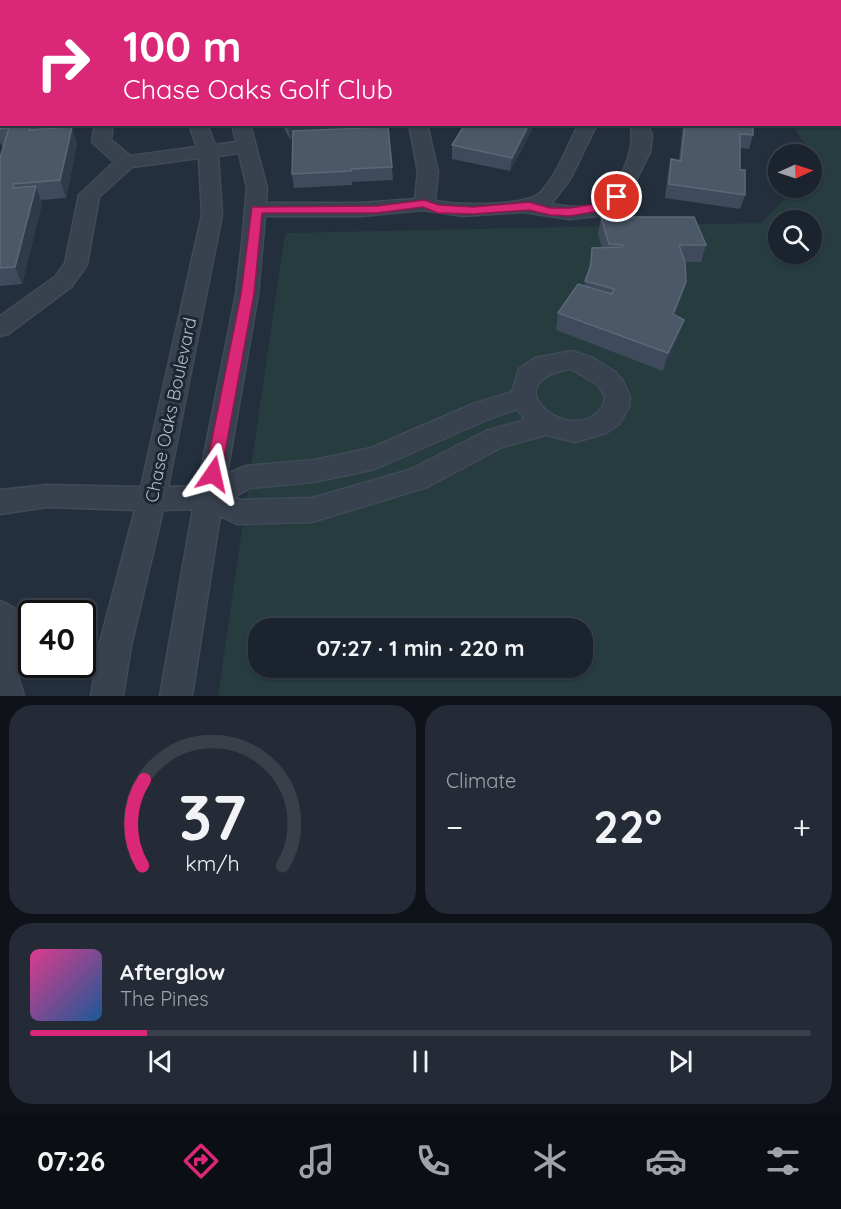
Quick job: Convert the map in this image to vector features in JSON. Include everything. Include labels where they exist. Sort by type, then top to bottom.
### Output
[{"type":"street","points":[[104,126],[101,142],[126,162]]},
{"type":"street","name":"Chase Oaks Boulevard","points":[[107,696],[115,646],[152,499],[212,215],[213,173],[209,151],[199,126]]},
{"type":"street","points":[[176,696],[209,497],[247,294],[257,188],[242,126]]},
{"type":"street","points":[[418,126],[420,144],[431,172],[424,204]]},
{"type":"street","points":[[256,210],[395,209],[424,204],[438,209],[473,211],[529,206],[546,198],[560,178],[587,126]]},
{"type":"street","points":[[529,206],[550,212],[570,212],[607,206],[617,197],[639,158],[644,139],[640,126]]},
{"type":"street","points":[[0,328],[63,282],[76,264],[89,195],[126,162],[248,146]]},
{"type":"street","points":[[555,361],[586,364],[610,380],[616,391],[616,407],[607,421],[590,430],[568,431],[547,425],[531,413],[523,398],[523,385],[529,374],[541,365],[555,361]]},
{"type":"street","points":[[0,502],[47,496],[152,499],[209,497],[246,477],[314,471],[375,458],[482,411],[523,398]]},
{"type":"street","points":[[209,497],[237,512],[312,510],[417,479],[495,438],[547,425]]},
{"type":"street","points":[[0,615],[15,629],[17,650],[0,670],[8,696]]},
{"type":"green space","points":[[793,126],[841,126],[841,696],[218,696],[285,233],[761,223],[768,216],[768,264],[822,264],[822,210],[774,210],[786,198],[822,198],[822,144],[805,144]]},
{"type":"building","points":[[0,126],[37,126],[30,127],[29,130],[72,127],[60,180],[13,184],[13,188],[36,186],[15,267],[0,268],[0,158],[9,128],[0,129]]},
{"type":"building","points":[[464,126],[528,126],[512,158],[452,145]]},
{"type":"building","points":[[685,126],[753,126],[753,135],[740,134],[740,170],[745,170],[745,195],[669,184],[671,159],[681,161]]},
{"type":"building","points":[[388,127],[392,167],[292,174],[293,131]]},
{"type":"building","points":[[601,217],[694,217],[706,245],[679,245],[685,262],[686,282],[673,314],[684,320],[668,353],[558,313],[578,284],[612,294],[614,289],[585,281],[591,265],[592,248],[622,247],[623,245],[609,244]]},
{"type":"route","points":[[213,474],[247,294],[256,210],[377,210],[424,204],[438,209],[473,211],[529,206],[550,212],[570,212],[607,206],[617,197]]}]
